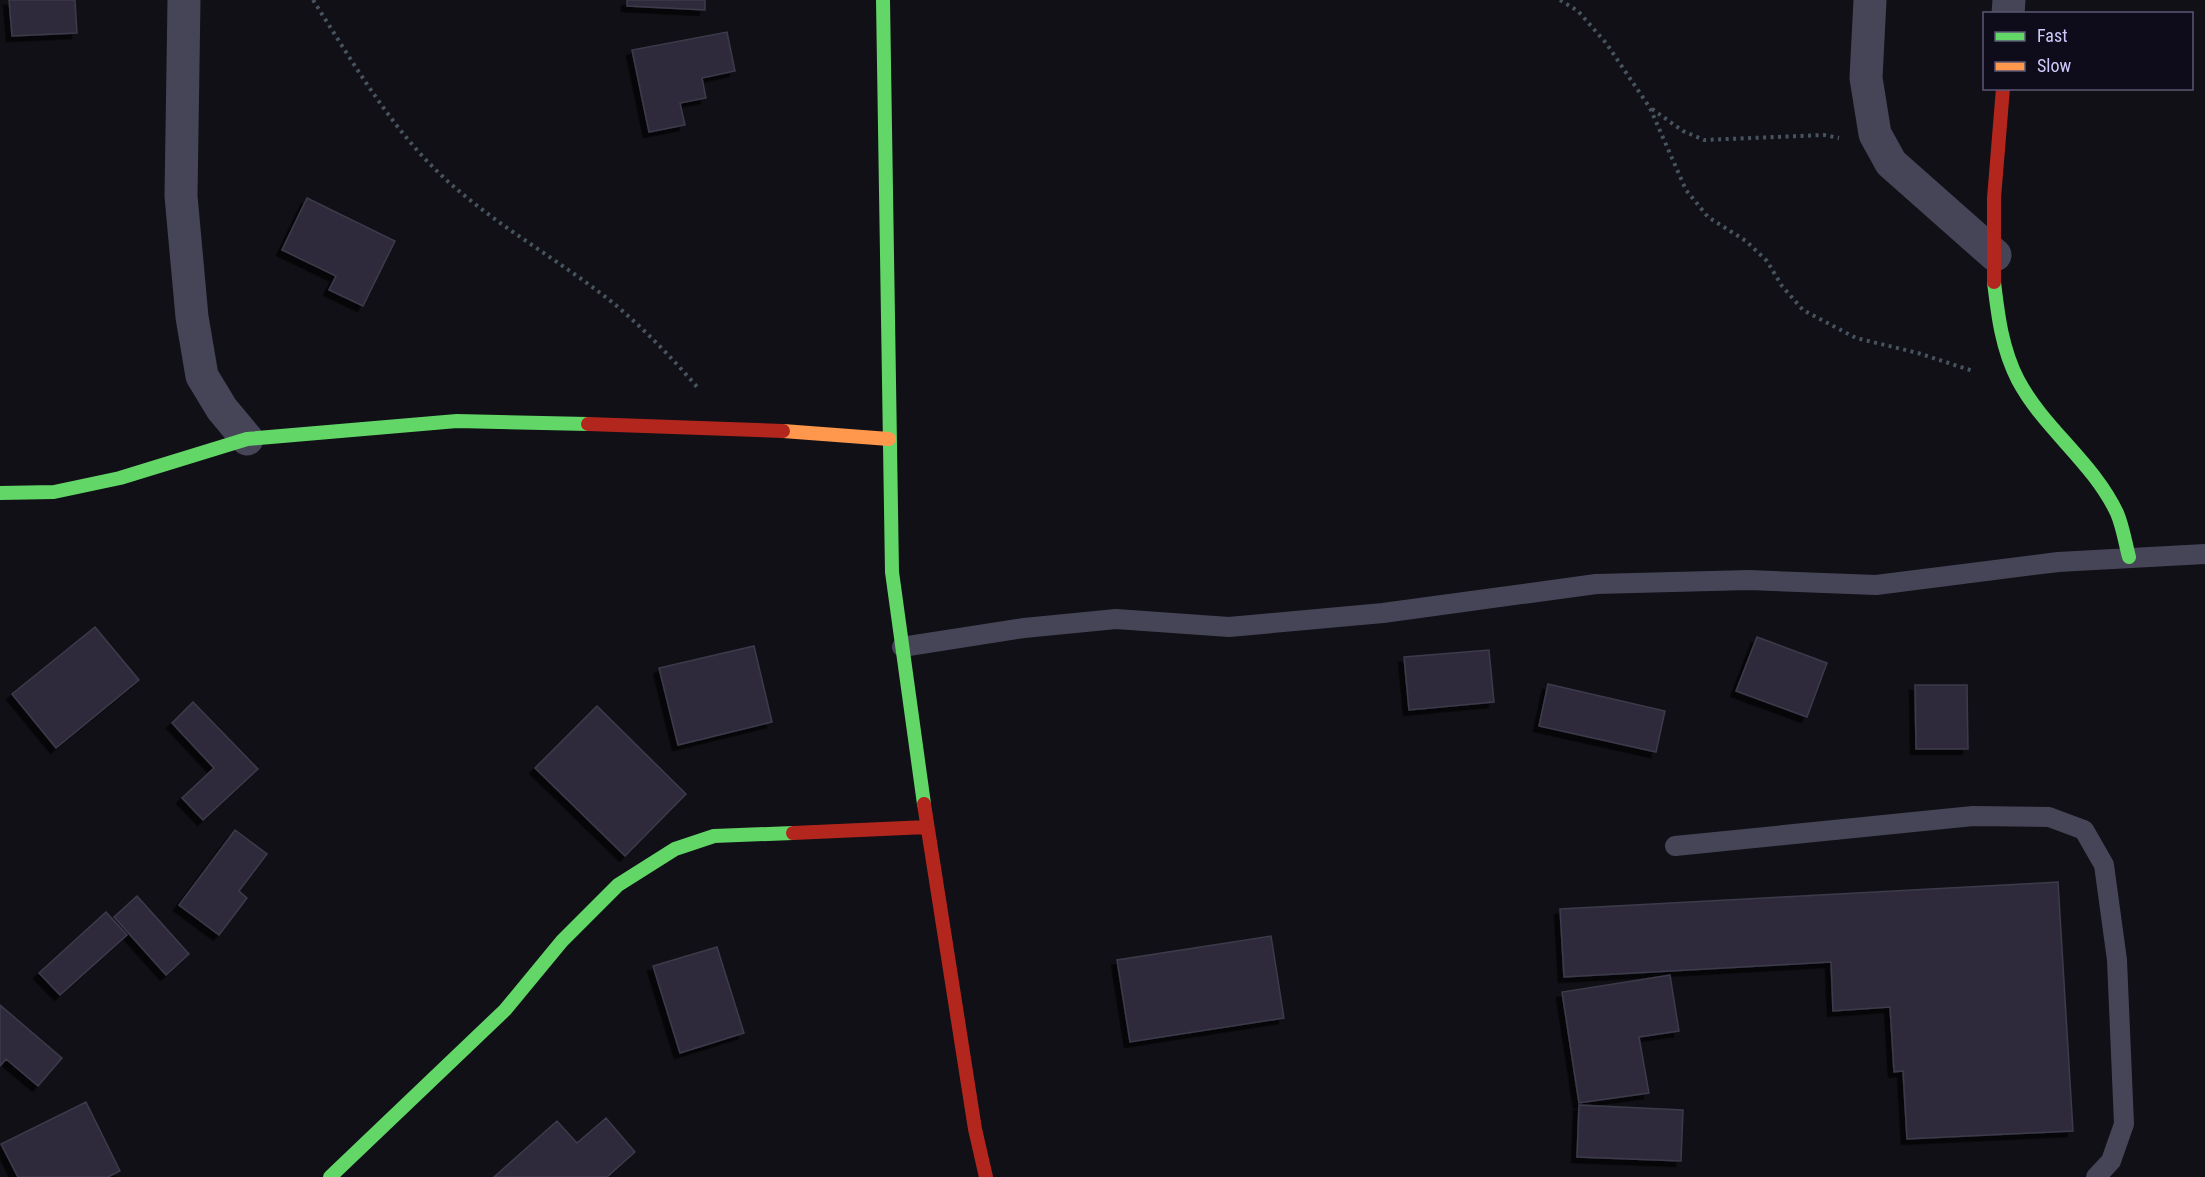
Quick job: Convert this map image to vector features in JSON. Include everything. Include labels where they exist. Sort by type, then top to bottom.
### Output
[{"type":"street","points":[[184,0],[181,196],[192,317],[202,376],[222,409],[247,439]]},
{"type":"street","points":[[883,0],[892,572],[927,827],[975,1129],[986,1177]]},
{"type":"street","points":[[1870,0],[1866,78],[1875,134],[1891,163],[1995,255]]},
{"type":"street","points":[[2003,90],[1995,191],[1993,292],[2002,342],[2018,380],[2090,471],[2116,510],[2129,557]]},
{"type":"street","points":[[0,493],[54,492],[120,478],[247,439],[457,421],[728,426],[889,439]]},
{"type":"street","points":[[330,1177],[506,1010],[562,941],[618,885],[675,849],[714,836],[927,827]]},
{"type":"lane","points":[[902,647],[1024,628],[1116,619],[1229,627],[1383,613],[1596,584],[1749,580],[1876,585],[2058,562],[2205,554]]},
{"type":"lane","points":[[1675,846],[1973,816],[2049,817],[2084,830],[2104,865],[2117,960],[2124,1124],[2111,1161],[2096,1177]]},
{"type":"path","points":[[313,0],[399,128],[440,174],[498,220],[617,307],[669,353],[728,426]]},
{"type":"path","points":[[1560,0],[1578,11],[1606,43],[1650,108],[1686,190],[1708,217],[1746,241],[1767,261],[1782,286],[1803,310],[1856,338],[1918,353],[1983,374],[2018,380]]},
{"type":"path","points":[[1650,108],[1683,131],[1704,140],[1824,135],[1837,137],[1891,163]]},
{"type":"building","points":[[9,0],[75,0],[77,33],[12,36]]},
{"type":"building","points":[[627,0],[705,0],[705,10],[627,6]]},
{"type":"building","points":[[727,32],[735,71],[702,78],[706,98],[680,103],[685,125],[649,132],[632,50]]},
{"type":"building","points":[[307,198],[395,241],[363,306],[329,290],[336,276],[282,250]]},
{"type":"building","points":[[95,627],[139,680],[56,748],[12,694]]},
{"type":"building","points":[[1757,637],[1827,663],[1807,717],[1736,691]]},
{"type":"building","points":[[754,646],[772,722],[678,745],[659,668]]},
{"type":"building","points":[[1489,650],[1494,702],[1409,710],[1404,657]]},
{"type":"building","points":[[1548,684],[1665,711],[1656,752],[1539,726]]},
{"type":"building","points":[[1915,685],[1967,685],[1968,749],[1916,749]]},
{"type":"building","points":[[193,702],[258,769],[203,820],[182,798],[214,768],[172,723]]},
{"type":"building","points":[[597,706],[686,794],[625,856],[535,768]]},
{"type":"building","points":[[235,830],[267,854],[239,891],[247,898],[219,935],[179,905]]},
{"type":"building","points":[[2058,882],[2073,1131],[1907,1139],[1903,1071],[1894,1072],[1890,1007],[1833,1011],[1831,962],[1564,977],[1560,909]]},
{"type":"building","points":[[137,896],[189,954],[166,975],[114,917]]},
{"type":"building","points":[[106,912],[127,935],[60,995],[39,973]]},
{"type":"building","points":[[1271,936],[1284,1018],[1130,1042],[1117,960]]},
{"type":"building","points":[[717,947],[744,1033],[680,1053],[653,966]]},
{"type":"building","points":[[1670,975],[1679,1031],[1639,1037],[1649,1093],[1579,1103],[1562,992]]},
{"type":"building","points":[[0,1005],[62,1058],[38,1086],[6,1059],[0,1066]]},
{"type":"building","points":[[86,1102],[120,1171],[108,1177],[18,1177],[1,1144]]},
{"type":"building","points":[[1579,1105],[1683,1110],[1681,1161],[1577,1157]]},
{"type":"building","points":[[606,1118],[635,1152],[607,1177],[494,1177],[557,1121],[577,1143]]},
{"type":"traffic: fast","points":[[883,0],[892,572],[924,804]]},
{"type":"traffic: fast","points":[[1994,282],[2004,344],[2018,380],[2041,414],[2082,461],[2107,495],[2119,518],[2129,557]]},
{"type":"traffic: fast","points":[[0,493],[54,492],[120,478],[247,439],[457,421],[588,424]]},
{"type":"traffic: fast","points":[[330,1177],[505,1010],[562,941],[618,885],[675,849],[714,836],[793,833]]},
{"type":"traffic: slow","points":[[783,431],[889,439]]},
{"type":"traffic: jam","points":[[1994,282],[1994,198],[2003,90]]},
{"type":"traffic: jam","points":[[588,424],[783,431]]},
{"type":"traffic: jam","points":[[924,804],[975,1129],[986,1177]]},
{"type":"traffic: jam","points":[[793,833],[927,827]]}]
